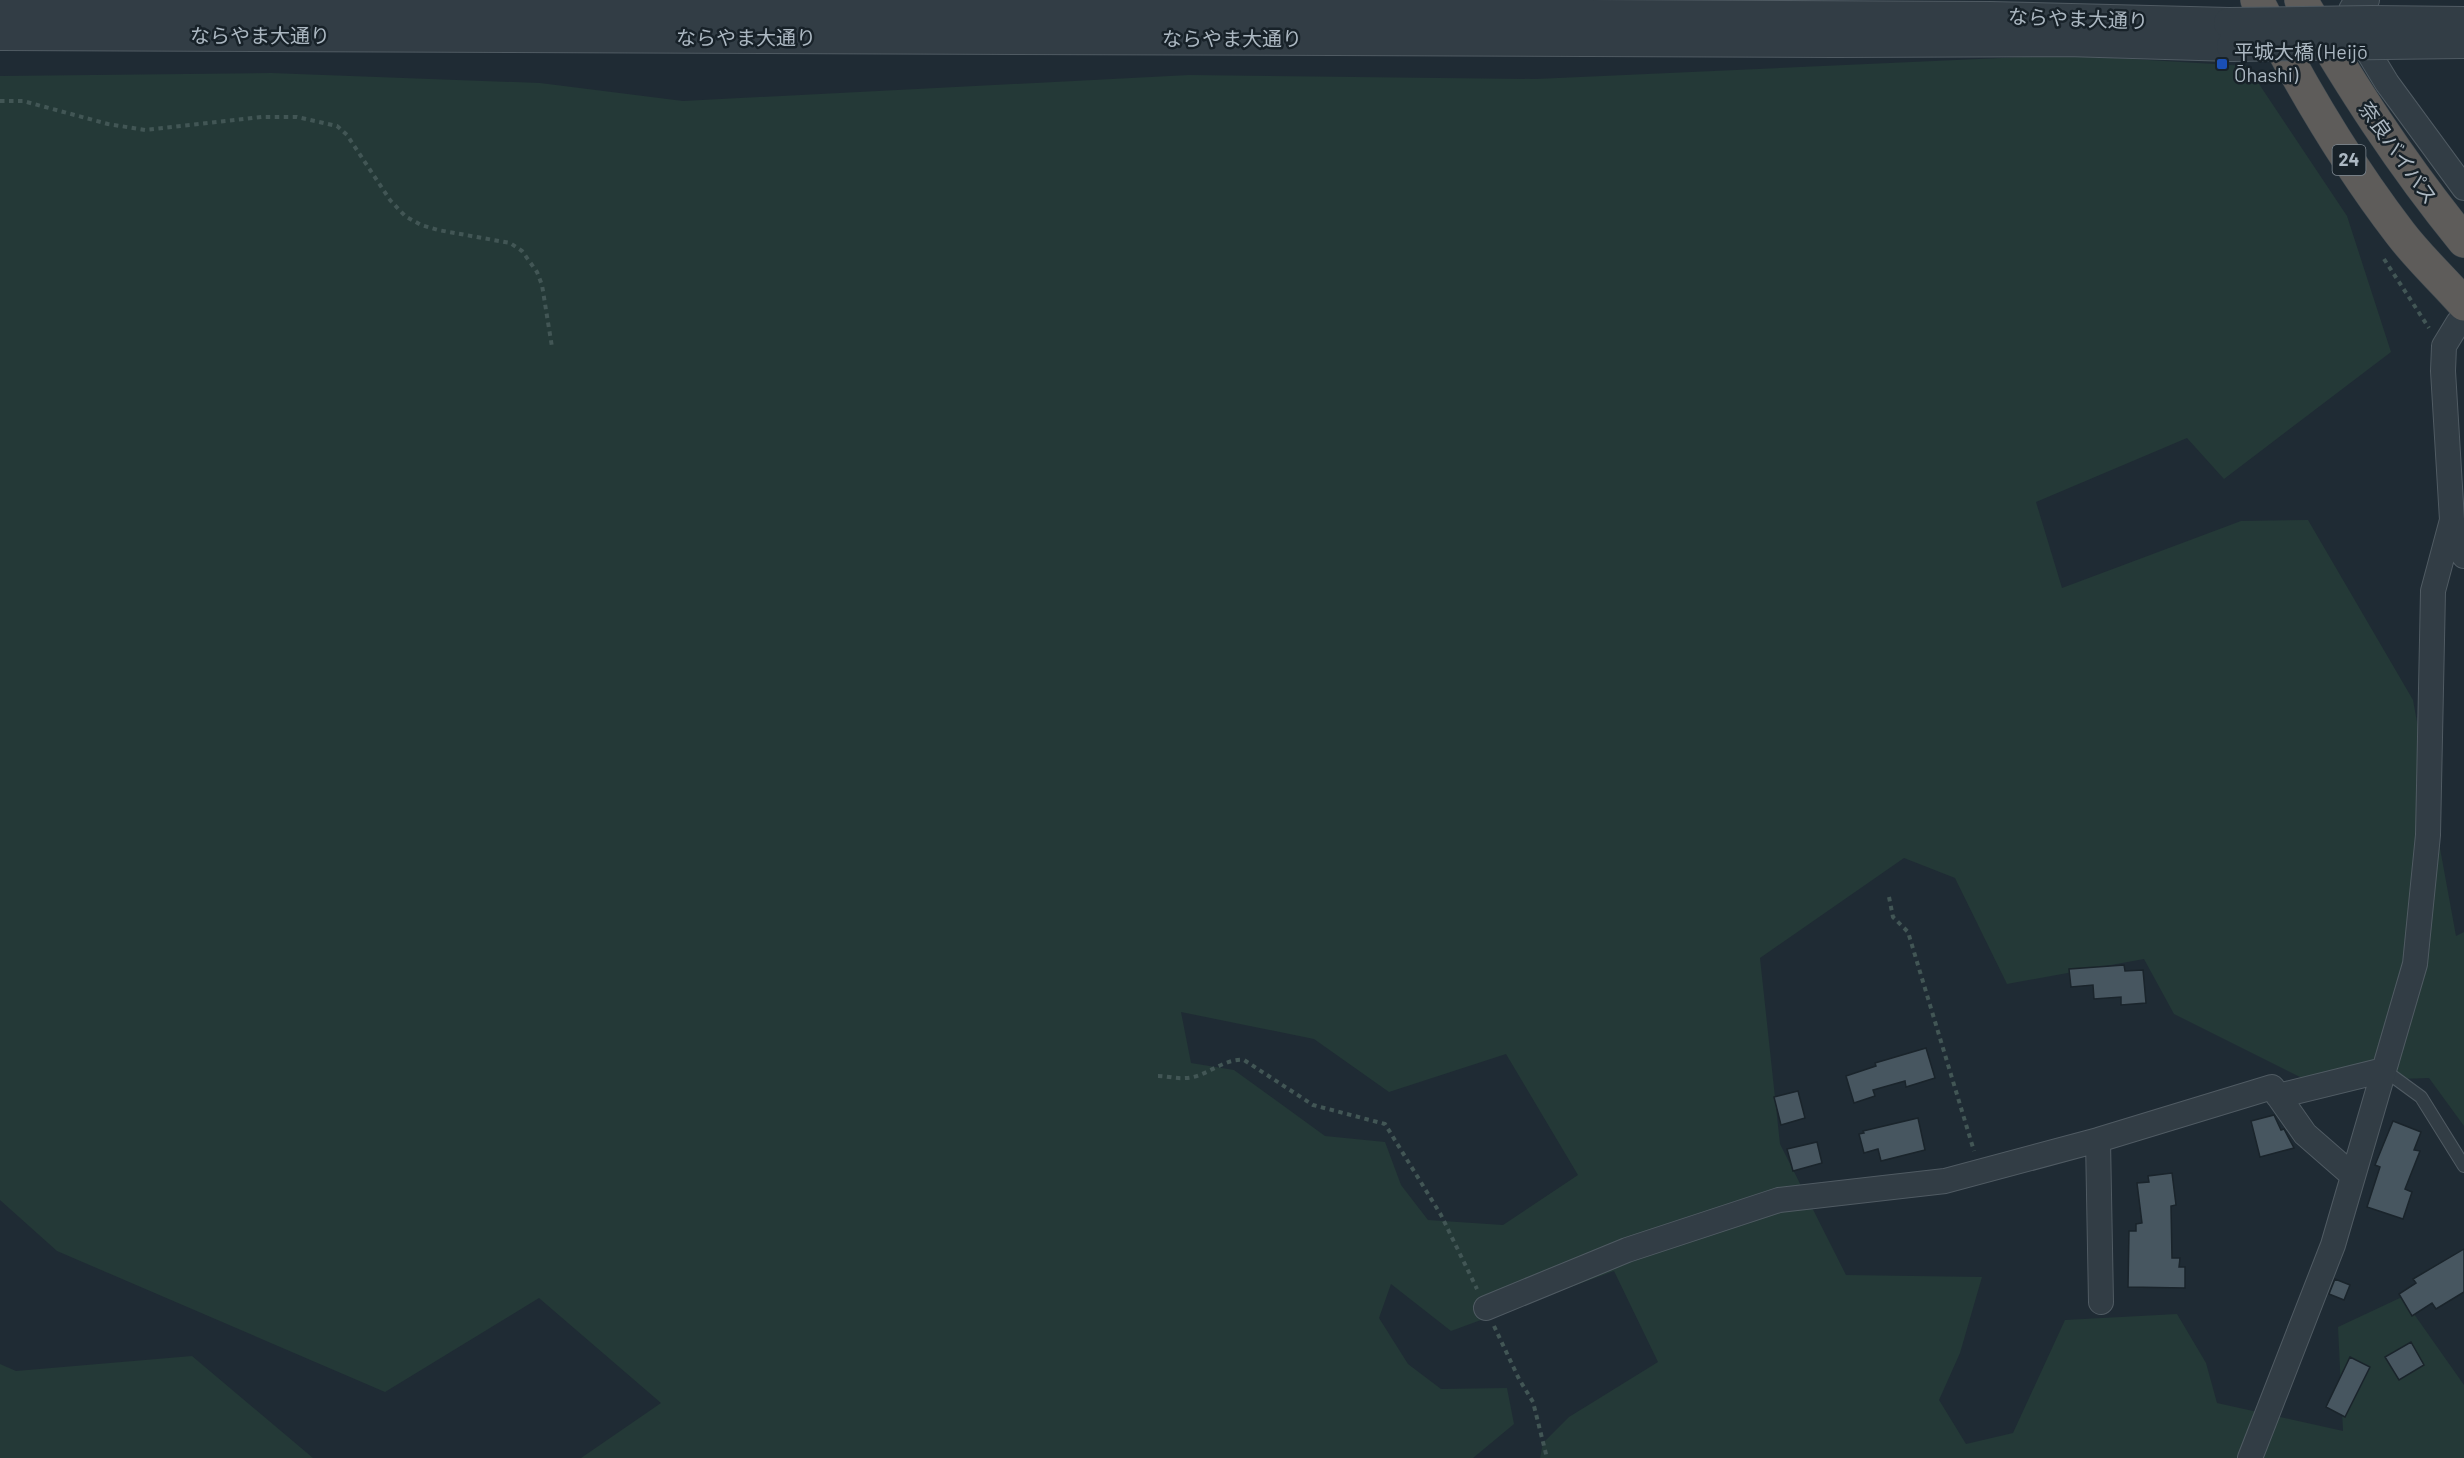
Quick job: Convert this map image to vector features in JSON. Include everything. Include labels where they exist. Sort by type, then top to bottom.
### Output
[{"type":"highway","name":"24","points":[[2257,0],[2293,71],[2361,178],[2461,314]]},
{"type":"highway","name":"奈良バイパス","points":[[2301,0],[2348,81],[2420,188],[2464,241]]},
{"type":"highway","name":"24","points":[[2312,0],[2348,81]]},
{"type":"highway","name":"24","points":[[2236,23],[2293,71]]},
{"type":"street","points":[[2367,0],[2354,4],[2349,10],[2350,22],[2387,83],[2464,188]]},
{"type":"street","name":"ならやま大通り","points":[[0,7],[1699,19],[2067,41],[2236,23],[2464,22]]},
{"type":"street","name":"ならやま大通り","points":[[0,35],[1699,19],[1989,8],[2236,23],[2464,43]]},
{"type":"street","points":[[2461,314],[2444,346],[2443,371],[2452,520],[2464,556]]},
{"type":"street","points":[[2250,1458],[2333,1245],[2415,964],[2428,835],[2433,591],[2452,520]]},
{"type":"street","points":[[2278,1096],[2384,1070]]},
{"type":"street","points":[[1486,1308],[1627,1250],[1779,1200],[1945,1181],[2098,1140],[2272,1087],[2305,1134],[2352,1175]]},
{"type":"street","points":[[2098,1140],[2101,1302]]},
{"type":"lane","points":[[2384,1070],[2421,1097],[2464,1166]]},
{"type":"path","points":[[0,101],[23,101],[108,124],[145,130],[262,117],[297,117],[338,126],[353,143],[390,200],[405,216],[421,225],[438,230],[510,243],[522,251],[537,272],[542,285],[552,347]]},
{"type":"path","points":[[1889,897],[1893,917],[1908,932],[1981,1172]]},
{"type":"path","points":[[1158,1076],[1187,1078],[1203,1074],[1234,1059],[1244,1060],[1313,1106],[1385,1124],[1441,1215],[1519,1379],[1533,1402],[1547,1458]]},
{"type":"green space","points":[[2066,55],[2247,66],[2347,216],[2391,352],[2224,479],[2187,438],[2036,502],[2062,588],[2241,521],[2308,520],[2413,700],[2456,936],[2464,932],[2464,1126],[2429,1078],[2310,1082],[2174,1014],[2144,959],[2007,984],[1955,878],[1904,858],[1760,958],[1780,1144],[1846,1275],[1982,1277],[1960,1353],[1939,1400],[1966,1444],[2013,1433],[2065,1320],[2177,1314],[2206,1363],[2217,1403],[2343,1431],[2338,1327],[2402,1297],[2464,1385],[2464,1458],[1540,1458],[1543,1443],[1569,1417],[1658,1362],[1614,1271],[1451,1331],[1391,1284],[1379,1318],[1408,1364],[1441,1389],[1507,1388],[1514,1424],[1473,1458],[581,1458],[661,1403],[539,1298],[385,1392],[57,1251],[0,1200],[0,76],[271,73],[540,83],[683,101],[1189,75],[1536,79]],"holes":[[[1181,1012],[1314,1039],[1389,1092],[1506,1054],[1578,1175],[1503,1225],[1428,1220],[1401,1185],[1385,1142],[1325,1136],[1234,1070],[1191,1063]]]},
{"type":"green space","points":[[192,1356],[313,1458],[0,1458],[0,1364],[16,1371]]},
{"type":"building","points":[[2124,965],[2125,971],[2143,970],[2146,1003],[2121,1005],[2121,997],[2094,999],[2093,985],[2071,987],[2069,969]]},
{"type":"building","points":[[1926,1048],[1935,1078],[1906,1087],[1905,1081],[1873,1090],[1875,1096],[1854,1103],[1846,1076],[1876,1066],[1875,1063]]},
{"type":"building","points":[[1798,1091],[1805,1118],[1781,1125],[1774,1097]]},
{"type":"building","points":[[2274,1115],[2294,1148],[2260,1157],[2251,1121]]},
{"type":"building","points":[[1918,1118],[1925,1150],[1881,1161],[1878,1149],[1864,1153],[1859,1134],[1864,1133],[1863,1131]]},
{"type":"building","points":[[2393,1121],[2421,1132],[2414,1150],[2420,1151],[2405,1189],[2412,1192],[2403,1219],[2367,1207],[2380,1167],[2375,1165]]},
{"type":"building","points":[[1817,1142],[1822,1163],[1793,1171],[1787,1149]]},
{"type":"building","points":[[2172,1173],[2176,1205],[2171,1206],[2172,1258],[2180,1258],[2179,1267],[2185,1267],[2185,1288],[2128,1287],[2129,1231],[2136,1231],[2136,1224],[2142,1223],[2137,1183],[2149,1182],[2148,1176]]},
{"type":"building","points":[[2464,1249],[2464,1292],[2436,1309],[2432,1303],[2412,1316],[2399,1294],[2416,1283],[2413,1279]]},
{"type":"building","points":[[2335,1279],[2350,1285],[2344,1300],[2329,1294]]},
{"type":"building","points":[[2411,1342],[2424,1365],[2399,1380],[2385,1357]]},
{"type":"building","points":[[2350,1357],[2370,1367],[2345,1417],[2326,1407]]},
{"type":"place","name":"平城大橋 (Heijō Ōhashi)","points":[[2222,64]]}]
